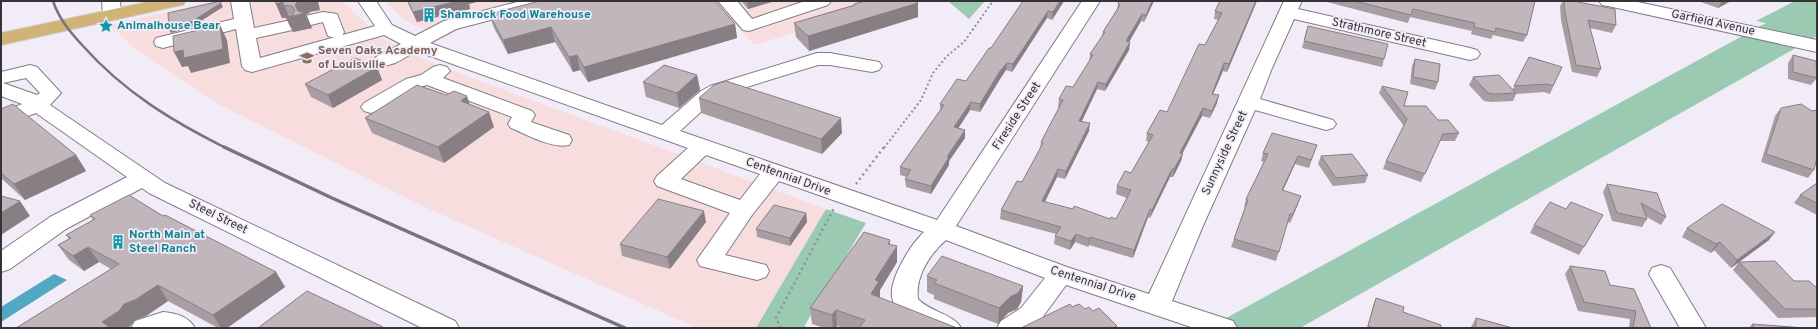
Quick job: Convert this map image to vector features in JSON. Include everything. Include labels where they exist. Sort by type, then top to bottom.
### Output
[{"type":"main road","points":[[1,26],[112,5],[177,1]]},
{"type":"main road","points":[[1,39],[112,5]]},
{"type":"street","points":[[240,1],[252,66],[339,37],[386,29],[368,1]]},
{"type":"street","points":[[383,61],[450,25],[542,1]]},
{"type":"street","points":[[727,1],[750,26],[822,1]]},
{"type":"street","name":"Fireside Street","points":[[948,328],[913,310],[905,300],[905,288],[911,270],[925,246],[942,230],[1091,1]]},
{"type":"street","name":"Garfield Avenue","points":[[1608,1],[1665,7],[1817,46]]},
{"type":"street","name":"Strathmore Street","points":[[1291,6],[1470,54]]},
{"type":"street","name":"Sunnyside Street","points":[[1157,305],[1190,228],[1250,102],[1262,68],[1291,6]]},
{"type":"street","points":[[311,20],[323,17],[331,18],[339,37]]},
{"type":"street","points":[[163,42],[246,37],[291,25]]},
{"type":"street","name":"Centennial Drive","points":[[386,29],[416,44],[458,60],[665,134],[942,230],[1061,274],[1224,328]]},
{"type":"street","points":[[665,134],[708,95],[717,90],[817,59],[830,59],[872,66]]},
{"type":"street","points":[[371,107],[413,83],[428,79],[458,60]]},
{"type":"street","points":[[1,78],[30,71],[51,93],[38,106],[1,120]]},
{"type":"street","points":[[428,79],[525,115],[518,124],[561,140]]},
{"type":"street","name":"Steel Street","points":[[1,89],[27,98],[156,188],[446,328]]},
{"type":"street","points":[[1250,102],[1326,124]]},
{"type":"street","points":[[702,147],[665,181],[744,210]]},
{"type":"street","points":[[757,271],[709,260],[744,210],[774,172]]},
{"type":"street","points":[[1,263],[58,223],[143,178]]},
{"type":"street","points":[[1010,328],[1030,315],[1061,274]]},
{"type":"street","points":[[1661,274],[1693,328]]},
{"type":"street","points":[[144,328],[164,321],[173,323],[182,328]]},
{"type":"path","points":[[781,328],[776,318],[832,211],[868,171],[921,100],[933,73],[947,56],[964,42],[993,1]]},
{"type":"shaded area","points":[[214,1],[342,1],[382,38],[432,63],[826,209],[756,328],[697,328],[431,210],[218,104],[134,48],[110,25]]},
{"type":"shaded area","points":[[385,1],[552,1],[481,19],[443,38],[411,24],[400,16]]},
{"type":"shaded area","points":[[716,1],[893,1],[754,45]]},
{"type":"green space","points":[[948,1],[985,1],[969,19]]},
{"type":"green space","points":[[1795,1],[1817,1],[1817,36],[1300,328],[1208,328],[1766,23],[1756,21]]},
{"type":"green space","points":[[826,209],[866,223],[805,325],[805,328],[756,328]]},
{"type":"water","points":[[54,274],[67,280],[1,322],[1,307]]},
{"type":"building","points":[[221,1],[221,3],[188,24],[169,29],[168,13]]},
{"type":"building","points":[[275,1],[298,1],[295,5],[298,11],[305,13],[286,18],[292,16],[295,10],[292,6],[283,5],[283,2],[276,4]]},
{"type":"building","points":[[408,1],[458,1],[413,12]]},
{"type":"building","points":[[540,1],[715,1],[735,24],[584,67],[577,55],[569,57],[551,27],[503,40],[489,14]]},
{"type":"building","points":[[865,1],[916,1],[918,3],[808,36],[794,23],[855,5],[854,4]]},
{"type":"building","points":[[1023,1],[1060,1],[1053,12],[1048,11],[1013,64],[1007,63],[1000,71],[980,104],[971,102],[954,127],[965,130],[947,157],[949,157],[931,186],[905,179],[911,170],[900,167],[944,105],[940,104],[957,79],[966,81],[989,48],[991,48]]},
{"type":"building","points":[[1119,1],[1152,1],[1146,15],[1142,14],[1126,41],[1130,42],[1106,84],[1098,82],[1079,121],[1090,123],[1066,171],[1058,169],[1042,201],[1073,209],[1074,206],[1110,219],[1111,217],[1116,219],[1131,190],[1117,186],[1125,171],[1131,173],[1153,135],[1147,133],[1160,110],[1167,112],[1199,44],[1205,45],[1222,13],[1215,11],[1220,1],[1256,1],[1229,64],[1224,63],[1212,94],[1219,95],[1212,111],[1203,108],[1180,153],[1183,153],[1174,169],[1172,169],[1152,210],[1150,209],[1134,250],[1090,237],[1089,239],[1076,234],[1071,241],[1055,236],[1061,227],[1001,210],[1017,181],[1022,182],[1043,143],[1041,142],[1063,100],[1059,99],[1066,86],[1073,87],[1093,55],[1090,54],[1105,32],[1103,32],[1120,5],[1118,4]]},
{"type":"building","points":[[1354,1],[1535,1],[1527,35],[1496,28],[1495,32],[1474,27],[1475,23],[1413,9],[1411,15]]},
{"type":"building","points":[[1564,1],[1573,1],[1615,9],[1616,25],[1588,20],[1601,69],[1576,65],[1565,13]]},
{"type":"building","points":[[220,25],[223,49],[184,58],[183,50],[174,52],[173,36]]},
{"type":"building","points":[[1308,26],[1388,44],[1384,59],[1304,41]]},
{"type":"building","points":[[1793,55],[1816,61],[1817,78],[1793,72]]},
{"type":"building","points":[[1529,57],[1562,67],[1553,86],[1547,84],[1514,86]]},
{"type":"building","points":[[355,58],[377,67],[328,95],[305,84]]},
{"type":"building","points":[[1415,59],[1440,64],[1438,82],[1413,77]]},
{"type":"building","points":[[664,65],[697,75],[677,93],[643,82]]},
{"type":"building","points":[[1499,75],[1516,93],[1488,93],[1473,77]]},
{"type":"building","points":[[726,81],[841,118],[821,139],[699,98],[714,85]]},
{"type":"building","points":[[417,85],[446,95],[454,91],[467,96],[461,101],[489,112],[438,147],[365,118]]},
{"type":"building","points":[[1382,86],[1408,92],[1404,106],[1426,106],[1438,120],[1448,120],[1459,133],[1443,134],[1425,174],[1386,161],[1407,119]]},
{"type":"building","points":[[13,104],[76,155],[14,184],[1,173],[1,109]]},
{"type":"building","points":[[1801,104],[1812,111],[1817,110],[1817,157],[1814,170],[1766,154],[1781,108]]},
{"type":"building","points":[[1272,133],[1317,145],[1311,160],[1298,156],[1282,190],[1301,196],[1293,214],[1290,214],[1279,252],[1234,239],[1248,200],[1246,199],[1268,154],[1263,153]]},
{"type":"building","points":[[1352,154],[1368,175],[1336,178],[1321,156]]},
{"type":"building","points":[[1817,183],[1817,203],[1800,195]]},
{"type":"building","points":[[1607,184],[1657,193],[1666,217],[1641,203],[1647,219],[1617,213]]},
{"type":"building","points":[[129,195],[163,216],[165,215],[276,272],[213,315],[158,285],[135,300],[124,304],[119,311],[102,322],[111,328],[16,328],[119,264],[88,247],[73,256],[58,245],[71,238],[66,235],[95,219],[90,215]]},
{"type":"building","points":[[1,196],[20,201],[1,213]]},
{"type":"building","points":[[658,199],[704,211],[667,257],[620,244]]},
{"type":"building","points":[[1550,202],[1566,209],[1571,202],[1603,215],[1584,247],[1534,225]]},
{"type":"building","points":[[1722,204],[1775,232],[1737,260],[1720,242],[1716,244],[1687,228]]},
{"type":"building","points":[[774,205],[806,213],[790,238],[756,229]]},
{"type":"building","points":[[864,232],[890,240],[888,244],[897,246],[875,280],[879,281],[871,294],[957,328],[859,328],[865,320],[836,310],[832,315],[810,308]]},
{"type":"building","points":[[942,256],[1023,286],[1018,293],[1010,297],[999,308],[934,283],[937,280],[927,276]]},
{"type":"building","points":[[1775,261],[1794,281],[1809,281],[1817,288],[1817,309],[1785,309],[1739,262]]},
{"type":"building","points":[[1570,266],[1605,271],[1610,285],[1634,289],[1651,328],[1633,328],[1636,311],[1584,302]]},
{"type":"building","points":[[307,291],[383,327],[384,328],[258,328]]},
{"type":"building","points":[[1376,298],[1404,307],[1403,312],[1441,325],[1441,328],[1373,328],[1368,326]]},
{"type":"building","points":[[1070,304],[1072,307],[1079,304],[1085,309],[1089,307],[1093,311],[1099,308],[1117,326],[1113,328],[1021,328]]},
{"type":"building","points":[[1476,318],[1513,328],[1476,328]]},
{"type":"building","points":[[1752,324],[1805,328],[1755,328]]},
{"type":"railway","points":[[53,1],[58,14],[69,30],[115,78],[168,116],[225,148]]},
{"type":"railway","points":[[225,148],[332,198],[625,328]]},
{"type":"place","name":"Shamrock Food Warehouse","points":[[429,15]]},
{"type":"place","name":"Animalhouse Bear","points":[[106,26]]},
{"type":"place","name":"Seven Oaks Academy of Louisville","points":[[307,58]]},
{"type":"place","name":"North Main at Steel Ranch","points":[[118,242]]}]
